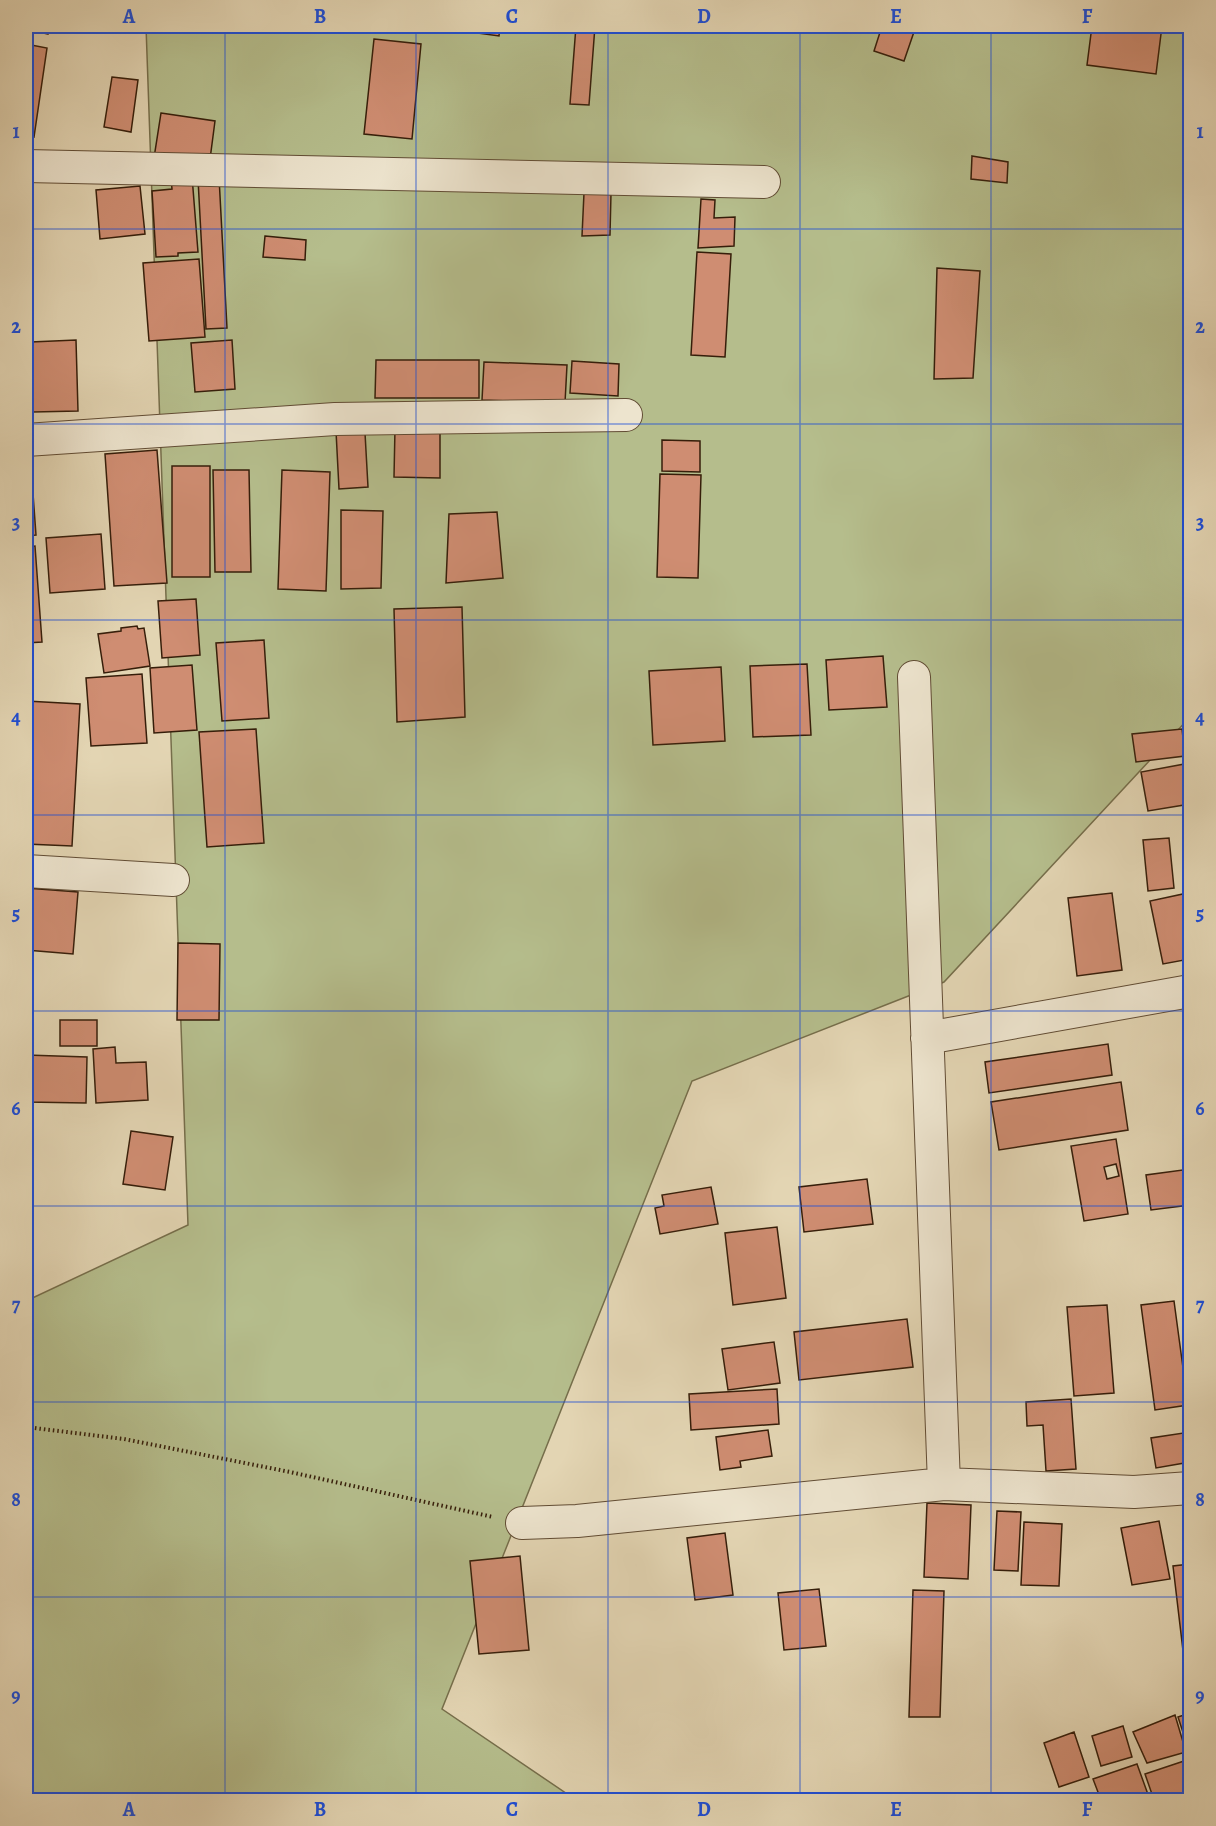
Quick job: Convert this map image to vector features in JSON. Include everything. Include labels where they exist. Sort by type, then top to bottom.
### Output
[{"type":"street","points":[[26,166],[764,182]]},
{"type":"street","points":[[26,440],[335,419],[626,415]]},
{"type":"street","points":[[914,677],[944,1484]]},
{"type":"street","points":[[26,871],[173,880]]},
{"type":"street","points":[[927,1038],[1191,991]]},
{"type":"street","points":[[522,1523],[577,1521],[944,1484],[1134,1492],[1191,1488]]},
{"type":"path","points":[[26,1426],[136,1441],[522,1523]]},
{"type":"green space","points":[[146,26],[1190,26],[1190,717],[944,982],[692,1081],[442,1709],[576,1800],[26,1800],[26,1301],[188,1225]]},
{"type":"building","points":[[26,26],[50,26],[48,34],[26,29]]},
{"type":"building","points":[[434,26],[500,26],[499,36]]},
{"type":"building","points":[[576,26],[595,26],[589,105],[570,104]]},
{"type":"building","points":[[882,26],[916,26],[904,61],[874,51]]},
{"type":"building","points":[[1092,26],[1162,26],[1156,74],[1087,65]]},
{"type":"building","points":[[374,39],[421,44],[412,139],[364,134]]},
{"type":"building","points":[[26,44],[47,48],[34,137],[26,135]]},
{"type":"building","points":[[112,77],[138,80],[131,132],[104,127]]},
{"type":"building","points":[[161,113],[215,121],[209,167],[154,158]]},
{"type":"building","points":[[972,156],[1008,162],[1007,183],[971,179]]},
{"type":"building","points":[[192,176],[198,252],[156,257],[152,191],[172,189],[171,178]]},
{"type":"building","points":[[219,177],[227,328],[206,329],[198,179]]},
{"type":"building","points":[[140,186],[145,234],[100,239],[96,190]]},
{"type":"building","points":[[584,193],[611,193],[610,235],[582,236]]},
{"type":"building","points":[[701,199],[715,200],[714,218],[735,217],[734,246],[698,248]]},
{"type":"building","points":[[265,236],[306,240],[305,260],[263,257]]},
{"type":"building","points":[[697,252],[731,254],[725,357],[691,355]]},
{"type":"building","points":[[199,259],[205,337],[149,341],[143,263]]},
{"type":"building","points":[[937,268],[980,271],[973,378],[934,379]]},
{"type":"building","points":[[76,340],[78,411],[33,412],[31,342]]},
{"type":"building","points":[[232,340],[235,389],[195,392],[191,343]]},
{"type":"building","points":[[376,360],[479,360],[479,398],[375,398]]},
{"type":"building","points":[[572,361],[619,364],[618,396],[570,393]]},
{"type":"building","points":[[484,362],[567,365],[565,403],[482,400]]},
{"type":"building","points":[[395,428],[440,429],[440,478],[394,477]]},
{"type":"building","points":[[336,431],[365,433],[368,487],[339,489]]},
{"type":"building","points":[[662,440],[700,441],[700,472],[662,471]]},
{"type":"building","points":[[157,450],[167,583],[114,586],[105,454]]},
{"type":"building","points":[[30,452],[36,535],[26,536],[26,453]]},
{"type":"building","points":[[172,466],[210,466],[210,577],[172,577]]},
{"type":"building","points":[[213,470],[249,470],[251,572],[215,572]]},
{"type":"building","points":[[282,470],[330,472],[326,591],[278,589]]},
{"type":"building","points":[[660,474],[701,475],[698,578],[657,577]]},
{"type":"building","points":[[341,510],[383,511],[381,588],[341,589]]},
{"type":"building","points":[[497,512],[503,578],[446,583],[449,514]]},
{"type":"building","points":[[101,534],[105,589],[50,593],[46,538]]},
{"type":"building","points":[[35,546],[42,642],[26,643],[26,547]]},
{"type":"building","points":[[196,599],[200,655],[162,658],[158,601]]},
{"type":"building","points":[[462,607],[465,717],[397,722],[394,609]]},
{"type":"building","points":[[137,626],[138,629],[144,628],[150,666],[104,673],[98,634]]},
{"type":"building","points":[[264,640],[269,718],[222,721],[216,643]]},
{"type":"building","points":[[883,656],[887,707],[829,710],[826,660]]},
{"type":"building","points":[[807,664],[811,735],[753,737],[750,666]]},
{"type":"building","points":[[192,665],[197,730],[154,733],[150,668]]},
{"type":"building","points":[[721,667],[725,741],[653,745],[649,671]]},
{"type":"building","points":[[142,674],[147,743],[91,746],[86,678]]},
{"type":"building","points":[[26,701],[80,704],[72,846],[26,844]]},
{"type":"building","points":[[256,729],[264,843],[207,847],[199,732]]},
{"type":"building","points":[[1182,729],[1185,756],[1136,762],[1132,734]]},
{"type":"building","points":[[1190,763],[1190,804],[1148,811],[1141,772]]},
{"type":"building","points":[[1184,822],[1190,822],[1190,881]]},
{"type":"building","points":[[1169,838],[1174,888],[1148,891],[1143,840]]},
{"type":"building","points":[[26,888],[78,892],[73,954],[26,950]]},
{"type":"building","points":[[1112,893],[1122,970],[1077,976],[1068,898]]},
{"type":"building","points":[[1183,894],[1190,935],[1190,959],[1163,964],[1150,901]]},
{"type":"building","points":[[178,943],[220,944],[219,1020],[177,1020]]},
{"type":"building","points":[[60,1020],[97,1020],[97,1046],[60,1046]]},
{"type":"building","points":[[1108,1044],[1112,1075],[989,1093],[985,1062]]},
{"type":"building","points":[[115,1047],[116,1063],[146,1062],[148,1100],[96,1103],[93,1049]]},
{"type":"building","points":[[26,1055],[87,1057],[86,1103],[26,1102]]},
{"type":"building","points":[[1121,1082],[1128,1130],[999,1150],[991,1102]]},
{"type":"building","points":[[131,1131],[173,1137],[165,1190],[123,1184]]},
{"type":"building","points":[[1116,1139],[1128,1214],[1084,1221],[1071,1146]],"holes":[[[1116,1164],[1119,1176],[1107,1179],[1104,1167]]]},
{"type":"building","points":[[1190,1169],[1190,1205],[1151,1210],[1146,1175]]},
{"type":"building","points":[[867,1179],[873,1224],[804,1232],[799,1187]]},
{"type":"building","points":[[711,1187],[718,1224],[660,1234],[655,1208],[664,1206],[662,1195]]},
{"type":"building","points":[[777,1227],[786,1298],[733,1305],[725,1233]]},
{"type":"building","points":[[1183,1297],[1190,1297],[1190,1358],[1189,1358]]},
{"type":"building","points":[[1174,1301],[1188,1405],[1155,1410],[1141,1305]]},
{"type":"building","points":[[1107,1305],[1114,1393],[1074,1396],[1067,1307]]},
{"type":"building","points":[[907,1319],[913,1367],[799,1380],[794,1332]]},
{"type":"building","points":[[774,1342],[780,1383],[728,1390],[722,1349]]},
{"type":"building","points":[[777,1389],[779,1424],[691,1430],[689,1394]]},
{"type":"building","points":[[1071,1399],[1076,1469],[1046,1471],[1043,1425],[1027,1426],[1026,1402]]},
{"type":"building","points":[[768,1430],[772,1456],[740,1461],[741,1467],[720,1470],[716,1437]]},
{"type":"building","points":[[1190,1432],[1190,1462],[1156,1468],[1151,1438]]},
{"type":"building","points":[[927,1503],[971,1505],[968,1579],[924,1577]]},
{"type":"building","points":[[997,1511],[1021,1512],[1018,1571],[994,1570]]},
{"type":"building","points":[[1159,1521],[1170,1579],[1132,1585],[1121,1528]]},
{"type":"building","points":[[1024,1522],[1062,1524],[1059,1586],[1021,1585]]},
{"type":"building","points":[[725,1533],[733,1595],[695,1600],[687,1538]]},
{"type":"building","points":[[520,1556],[529,1650],[479,1654],[470,1561]]},
{"type":"building","points":[[1190,1564],[1190,1693],[1188,1693],[1173,1566]]},
{"type":"building","points":[[819,1589],[826,1646],[784,1650],[778,1593]]},
{"type":"building","points":[[913,1590],[944,1591],[940,1717],[909,1717]]},
{"type":"building","points":[[1190,1713],[1190,1754],[1178,1717]]},
{"type":"building","points":[[1175,1715],[1186,1752],[1147,1763],[1133,1732]]},
{"type":"building","points":[[1123,1726],[1132,1757],[1101,1766],[1092,1736]]},
{"type":"building","points":[[1074,1732],[1089,1777],[1059,1787],[1044,1743]]},
{"type":"building","points":[[1184,1761],[1190,1781],[1190,1800],[1154,1800],[1145,1774]]},
{"type":"building","points":[[1137,1764],[1150,1800],[1101,1800],[1093,1779]]}]
